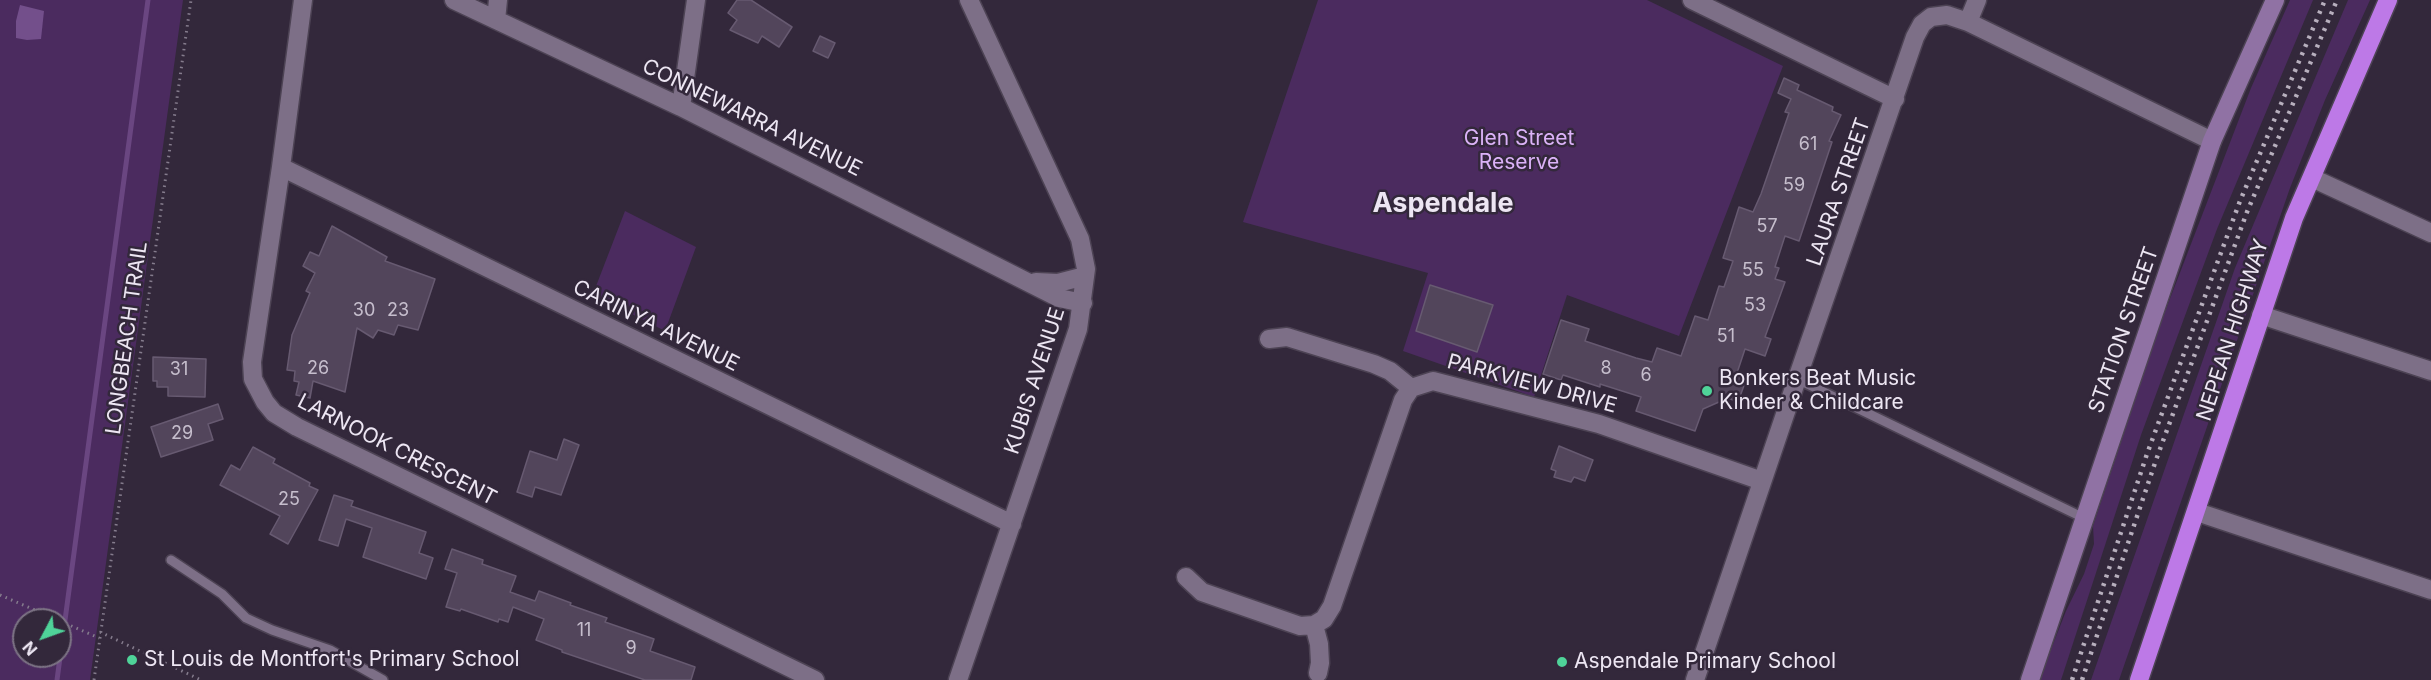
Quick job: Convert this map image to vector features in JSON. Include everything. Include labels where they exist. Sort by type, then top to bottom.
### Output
[{"type":"highway","name":"NEPEAN HIGHWAY","points":[[2139,680],[2294,218],[2388,0]]},
{"type":"street","name":"LARNOOK CRESCENT","points":[[303,0],[252,362],[253,378],[261,397],[274,413],[297,427],[815,680]]},
{"type":"street","name":"CONNEWARRA AVENUE","points":[[454,0],[681,108],[1059,298],[1083,303]]},
{"type":"street","points":[[496,20],[498,0]]},
{"type":"street","points":[[681,108],[696,0]]},
{"type":"street","name":"KUBIS AVENUE","points":[[958,680],[1078,329],[1086,269],[1080,239],[969,0]]},
{"type":"street","points":[[1692,0],[1895,99]]},
{"type":"street","points":[[1968,22],[1977,0]]},
{"type":"street","name":"STATION STREET","points":[[2030,680],[2212,141],[2275,0]]},
{"type":"street","name":"LAURA STREET","points":[[1695,680],[1797,379],[1922,24],[1931,17],[1947,15],[1968,22],[2212,141]]},
{"type":"street","name":"CARINYA AVENUE","points":[[281,167],[1012,524]]},
{"type":"street","points":[[2312,178],[2431,233]]},
{"type":"street","name":"CONNEWARRA AVENUE","points":[[1028,281],[1058,284],[1085,276]]},
{"type":"street","points":[[2261,315],[2431,371]]},
{"type":"street","points":[[1186,577],[1202,592],[1300,626],[1314,625],[1324,619],[1332,606],[1403,400],[1412,388],[1390,371],[1374,364],[1287,337],[1269,339]]},
{"type":"street","name":"PARKVIEW DRIVE","points":[[1412,388],[1433,381],[1599,424],[1762,481]]},
{"type":"street","points":[[2197,512],[2431,590]]},
{"type":"street","points":[[1314,625],[1319,644],[1318,673]]},
{"type":"lane","points":[[1797,379],[2085,518]]},
{"type":"lane","points":[[171,560],[222,594],[246,618],[272,630],[330,650],[383,680]]},
{"type":"path","name":"LONGBEACH TRAIL","points":[[94,680],[190,0]]},
{"type":"path","points":[[0,595],[30,608]]},
{"type":"path","points":[[72,626],[99,638]]},
{"type":"path","points":[[100,632],[201,680]]},
{"type":"green space","points":[[0,0],[183,0],[90,680],[0,680]]},
{"type":"green space","name":"Glen Street Reserve","points":[[1318,0],[1647,0],[1783,66],[1679,336],[1567,295],[1534,397],[1403,351],[1428,273],[1243,222]]},
{"type":"green space","points":[[2290,0],[2313,0],[2217,229],[2141,435],[2061,680],[2039,680],[2066,611],[2084,574],[2094,544],[2093,526],[2161,322],[2251,88]]},
{"type":"green space","points":[[2348,0],[2370,0],[2325,100],[2290,188],[2119,680],[2091,680],[2235,268]]},
{"type":"green space","points":[[625,211],[696,247],[665,331],[593,294]]},
{"type":"shaded area","points":[[20,5],[44,11],[41,39],[16,38],[16,21]]},
{"type":"building","points":[[737,0],[751,0],[792,27],[779,47],[762,36],[758,43],[730,30],[737,20],[728,13]]},
{"type":"building","points":[[820,36],[835,43],[828,58],[813,51]]},
{"type":"building","points":[[1784,78],[1799,85],[1797,90],[1833,107],[1832,111],[1841,115],[1829,141],[1832,142],[1799,241],[1785,236],[1775,267],[1779,268],[1775,279],[1785,282],[1765,337],[1771,339],[1765,356],[1745,349],[1736,376],[1746,380],[1738,402],[1728,398],[1703,409],[1695,431],[1636,411],[1641,397],[1563,375],[1561,380],[1543,374],[1561,320],[1589,329],[1585,341],[1636,358],[1652,362],[1657,348],[1681,356],[1695,316],[1708,320],[1719,286],[1724,287],[1733,261],[1723,258],[1739,207],[1753,212],[1761,194],[1789,113],[1785,112],[1791,99],[1778,93]]},
{"type":"building","points":[[332,226],[387,257],[385,261],[435,279],[418,330],[398,325],[394,335],[378,330],[373,338],[357,328],[345,392],[313,381],[310,398],[296,395],[299,382],[294,381],[295,371],[287,370],[292,335],[310,293],[306,291],[315,273],[303,266],[310,252],[319,256]]},
{"type":"building","points":[[1430,285],[1493,305],[1477,352],[1416,331]]},
{"type":"building","points":[[153,357],[206,359],[205,397],[168,396],[168,387],[157,387],[157,381],[153,381]]},
{"type":"building","points":[[218,404],[223,419],[208,424],[213,440],[161,457],[151,427]]},
{"type":"building","points":[[564,439],[579,445],[561,495],[535,487],[532,497],[517,492],[530,451],[557,460]]},
{"type":"building","points":[[1559,446],[1593,460],[1585,481],[1574,477],[1571,482],[1554,477],[1556,471],[1551,469]]},
{"type":"building","points":[[253,447],[275,459],[273,463],[310,483],[309,486],[318,490],[288,544],[270,534],[280,516],[220,485],[231,465],[240,470]]},
{"type":"building","points":[[334,495],[353,501],[351,506],[426,532],[419,553],[433,558],[426,579],[363,557],[372,528],[346,519],[338,546],[319,540]]},
{"type":"building","points":[[452,549],[483,560],[482,564],[516,576],[510,592],[535,601],[539,591],[607,618],[605,622],[654,639],[650,651],[695,667],[691,680],[645,680],[562,652],[562,650],[536,640],[544,619],[513,607],[508,622],[499,619],[498,622],[461,609],[460,611],[446,607],[457,573],[445,569]]},
{"type":"waterway","points":[[57,680],[148,0]]},
{"type":"railway","points":[[2072,680],[2147,454],[2240,201],[2325,0]]},
{"type":"railway","points":[[2082,680],[2156,460],[2247,212],[2337,0]]},
{"type":"place","name":"Bonkers Beat Music Kinder & Childcare","points":[[1707,391]]},
{"type":"place","name":"St Louis de Montfort's Primary School","points":[[132,660]]},
{"type":"place","name":"Aspendale Primary School","points":[[1562,662]]},
{"type":"district","name":"Aspendale","points":[[1443,204]]}]
